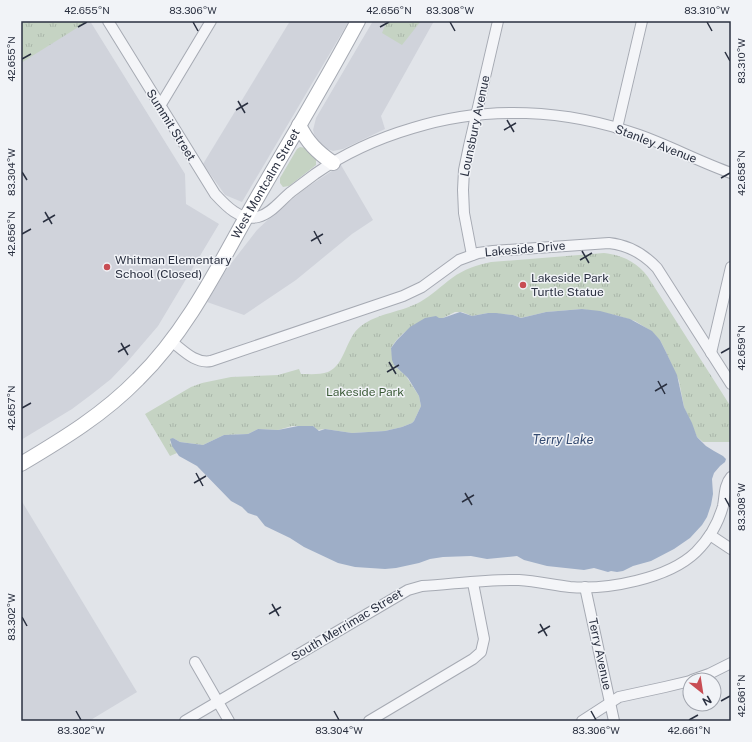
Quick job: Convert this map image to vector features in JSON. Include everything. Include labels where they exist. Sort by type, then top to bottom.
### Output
[{"type":"main road","name":"West Montcalm Street","points":[[21,464],[75,431],[104,410],[139,379],[171,341],[199,299],[358,21]]},
{"type":"main road","points":[[299,125],[304,136],[313,148],[333,163]]},
{"type":"street","name":"Summit Street","points":[[108,21],[215,194],[230,208],[246,217]]},
{"type":"street","points":[[160,106],[211,21]]},
{"type":"street","name":"Lounsbury Avenue","points":[[472,255],[464,220],[463,190],[465,164],[498,21]]},
{"type":"street","points":[[617,128],[642,21]]},
{"type":"street","name":"Stanley Avenue","points":[[246,217],[257,217],[267,213],[292,191],[333,163],[374,142],[401,131],[444,120],[476,115],[506,113],[547,114],[577,118],[617,128],[646,138],[731,173]]},
{"type":"street","name":"Lakeside Drive","points":[[171,341],[196,360],[204,362],[211,361],[403,296],[428,283],[453,264],[472,255],[493,251],[600,243],[614,244],[630,248],[645,257],[657,268],[731,384]]},
{"type":"street","points":[[711,353],[731,267]]},
{"type":"street","name":"South Merrimac Street","points":[[185,721],[408,590],[422,586],[520,580],[585,587],[631,582],[666,572],[688,559],[699,549],[710,535],[720,514],[726,485],[731,477]]},
{"type":"street","points":[[710,535],[731,549]]},
{"type":"street","points":[[369,721],[479,655],[483,648],[484,639],[473,583]]},
{"type":"street","name":"Terry Avenue","points":[[585,587],[614,721]]},
{"type":"street","points":[[195,662],[229,721]]},
{"type":"street","points":[[713,672],[731,663]]},
{"type":"street","points":[[582,721],[619,697],[666,688],[682,683]]},
{"type":"shaded area","name":"Whitman Elementary School (Closed)","points":[[21,21],[90,21],[185,174],[186,204],[219,224],[158,326],[128,361],[111,379],[72,409],[21,440]]},
{"type":"shaded area","points":[[290,21],[349,21],[242,202],[225,195],[203,164]]},
{"type":"shaded area","points":[[373,21],[434,21],[381,116],[385,129],[343,149],[333,151],[325,148],[315,137],[313,130],[316,118]]},
{"type":"shaded area","points":[[341,165],[373,220],[352,234],[296,280],[244,315],[207,302],[226,270],[257,230],[276,212],[306,188]]},
{"type":"shaded area","points":[[21,500],[137,692],[89,721],[21,721]]},
{"type":"green space","points":[[21,21],[88,21],[21,63]]},
{"type":"green space","points":[[387,21],[421,21],[402,45],[382,33]]},
{"type":"green space","points":[[300,147],[306,148],[316,159],[316,165],[289,186],[283,187],[280,183],[280,178],[297,149]]},
{"type":"green space","name":"Lakeside Park","points":[[604,253],[617,255],[629,260],[639,267],[648,277],[731,407],[731,442],[703,442],[697,437],[684,407],[679,381],[660,340],[651,331],[635,321],[615,315],[582,309],[546,312],[521,318],[513,315],[488,313],[472,316],[462,312],[455,312],[443,318],[418,325],[406,331],[391,348],[394,365],[406,376],[419,396],[421,406],[414,421],[402,427],[385,431],[352,433],[325,429],[317,430],[313,426],[292,426],[278,430],[258,429],[248,434],[224,435],[203,445],[180,442],[173,438],[170,442],[177,453],[170,456],[145,414],[191,387],[202,383],[231,377],[278,375],[299,369],[301,374],[318,374],[328,372],[338,363],[352,337],[361,326],[382,315],[420,302],[457,275],[476,266],[491,262]]},
{"type":"water","name":"Terry Lake","points":[[582,309],[600,311],[630,319],[652,331],[660,340],[677,375],[684,407],[697,437],[706,446],[726,459],[714,473],[712,479],[713,494],[711,505],[707,517],[702,525],[690,538],[674,549],[651,561],[633,566],[623,571],[608,572],[594,568],[584,570],[547,566],[524,560],[517,556],[487,559],[471,556],[443,557],[396,568],[385,569],[355,567],[338,563],[265,526],[257,516],[248,513],[242,507],[231,501],[197,466],[179,456],[172,446],[170,439],[173,438],[180,442],[203,445],[224,435],[248,434],[258,429],[278,430],[298,426],[313,426],[319,431],[325,429],[352,433],[385,431],[402,427],[414,421],[421,406],[419,396],[408,378],[394,365],[391,348],[410,327],[425,318],[436,316],[443,318],[460,312],[472,316],[496,313],[513,315],[521,318],[546,312]]},
{"type":"place","name":"Whitman Elementary School (Closed)","points":[[107,267]]},
{"type":"place","name":"Lakeside Park Turtle Statue","points":[[523,285]]}]
